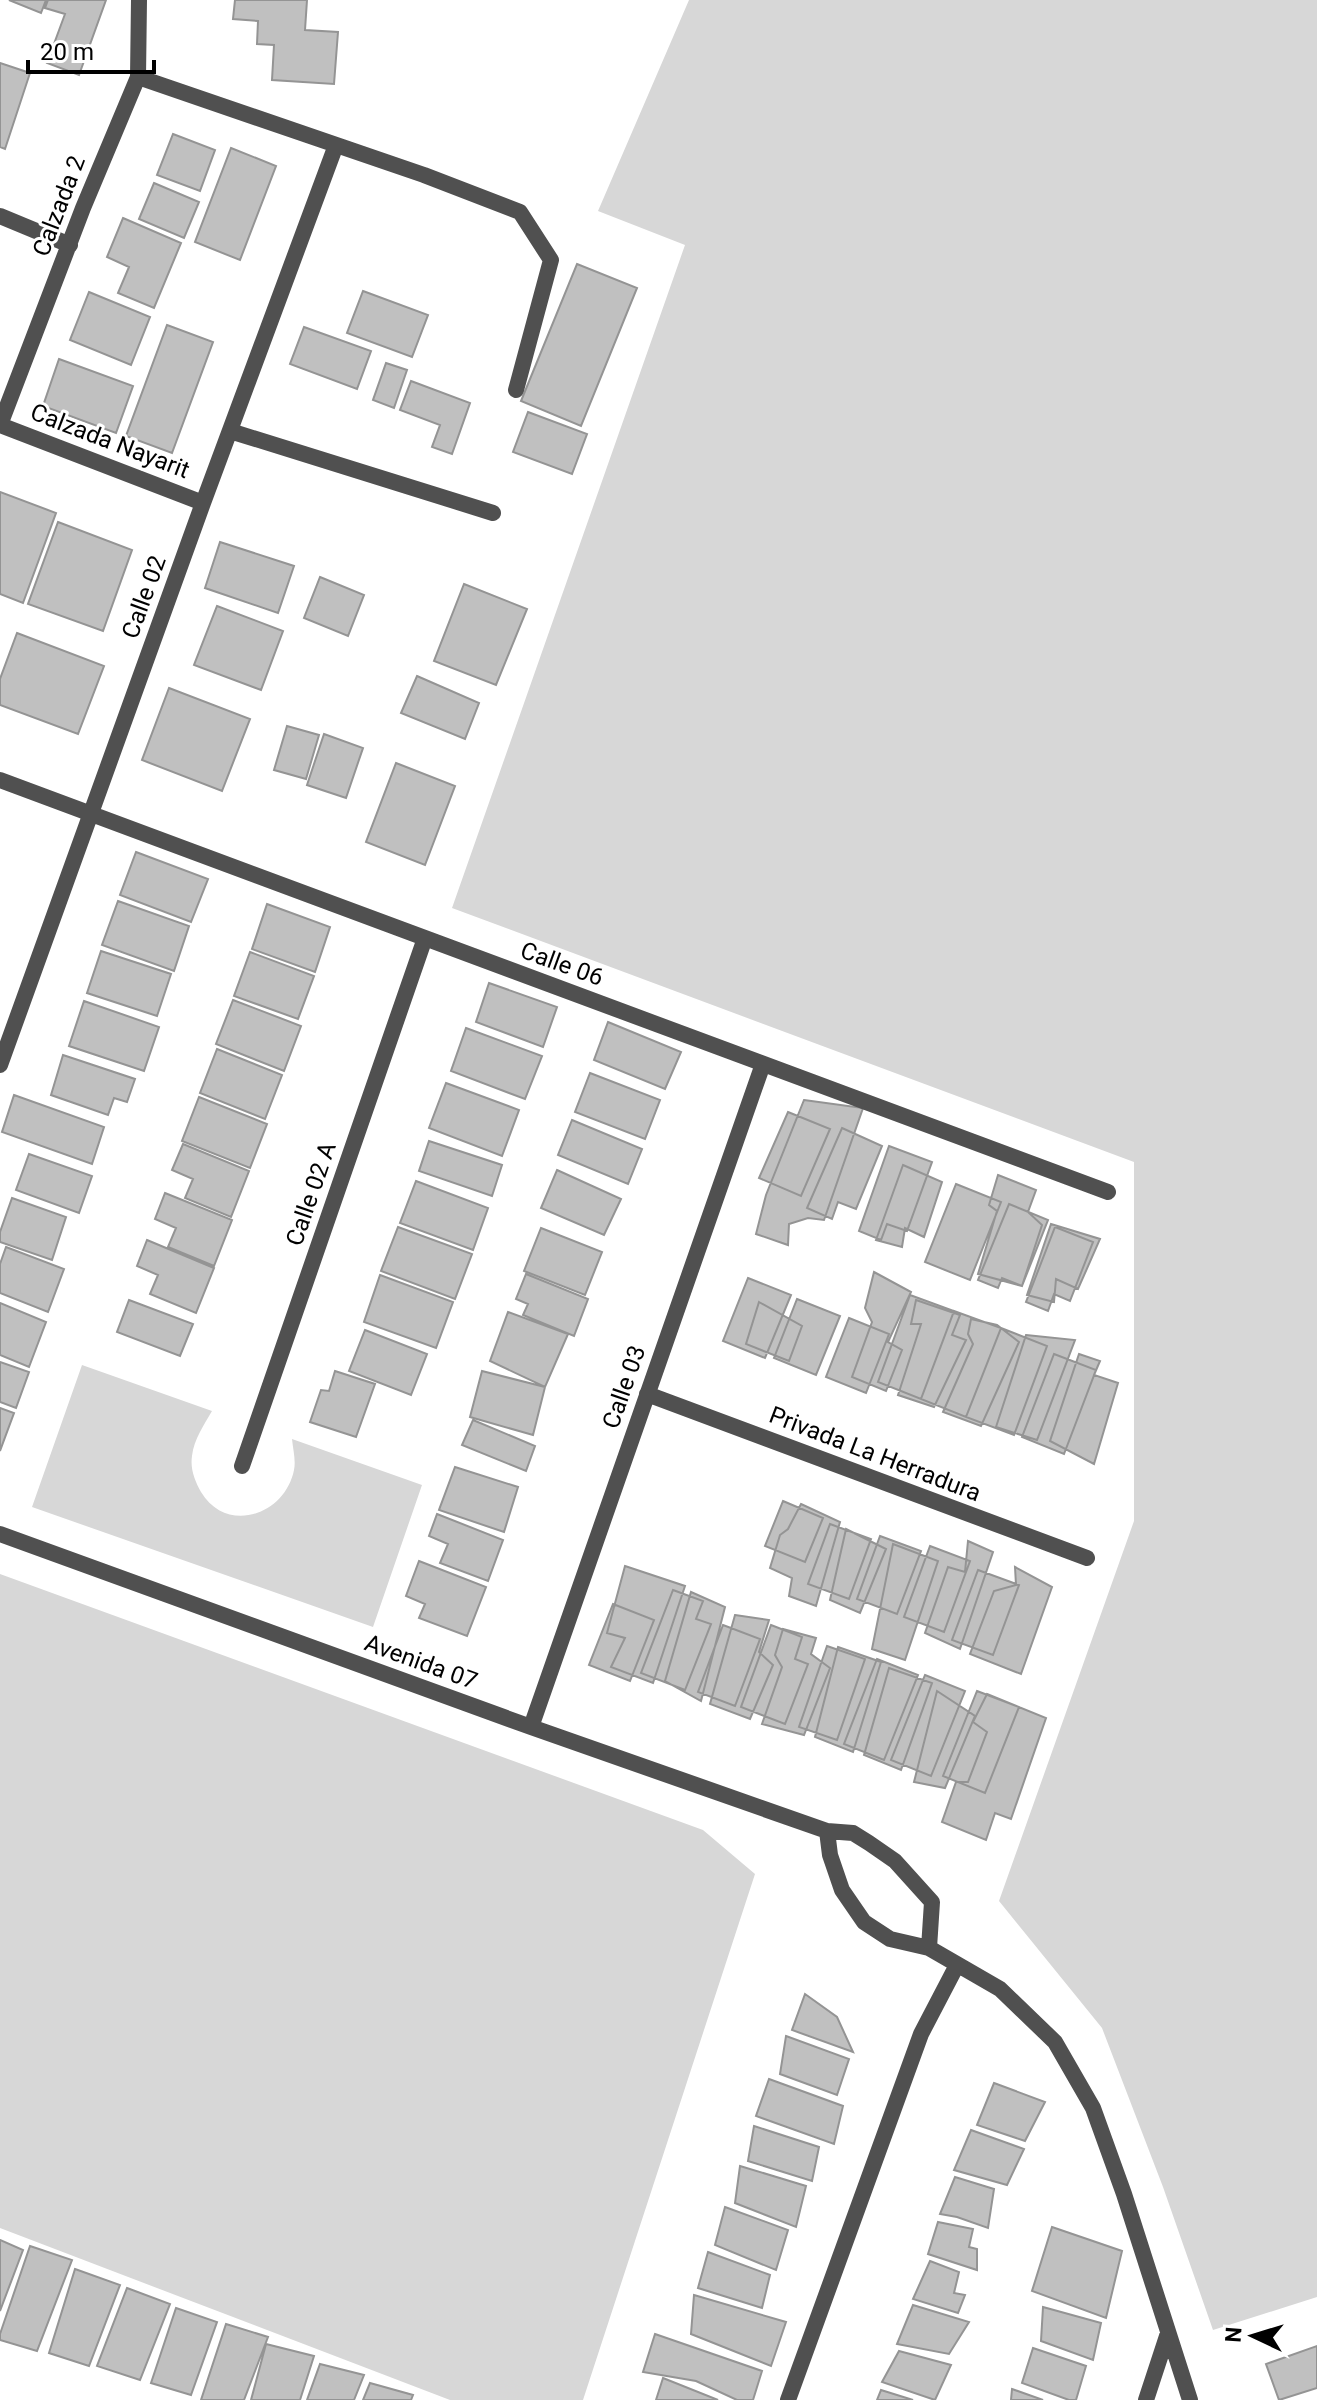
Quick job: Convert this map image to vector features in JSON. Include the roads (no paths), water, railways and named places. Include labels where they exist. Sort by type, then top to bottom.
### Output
[{"type":"street","name":"Calzada 2","points":[[0,425],[83,208],[138,77],[139,0]]},
{"type":"street","points":[[138,77],[424,175],[520,212],[551,260],[516,390]]},
{"type":"street","name":"Calle 02","points":[[0,1065],[336,145]]},
{"type":"street","points":[[0,216],[70,245]]},
{"type":"street","name":"Calzada Nayarit","points":[[0,425],[203,503]]},
{"type":"street","points":[[230,431],[493,513]]},
{"type":"street","name":"Calle 06","points":[[0,780],[1108,1192]]},
{"type":"street","name":"Calle 02 A","points":[[242,1466],[425,938]]},
{"type":"street","name":"Calle 03","points":[[531,1727],[763,1064]]},
{"type":"street","name":"Privada La Herradura","points":[[647,1394],[1087,1558]]},
{"type":"street","name":"Avenida 07","points":[[0,1534],[827,1831],[853,1833],[895,1861],[932,1902],[929,1948]]},
{"type":"street","points":[[827,1831],[830,1855],[842,1890],[864,1922],[890,1939],[929,1948],[1000,1989],[1055,2042],[1093,2108],[1190,2400]]},
{"type":"street","points":[[788,2400],[921,2034],[957,1965]]},
{"type":"street","points":[[1146,2400],[1168,2333]]}]
